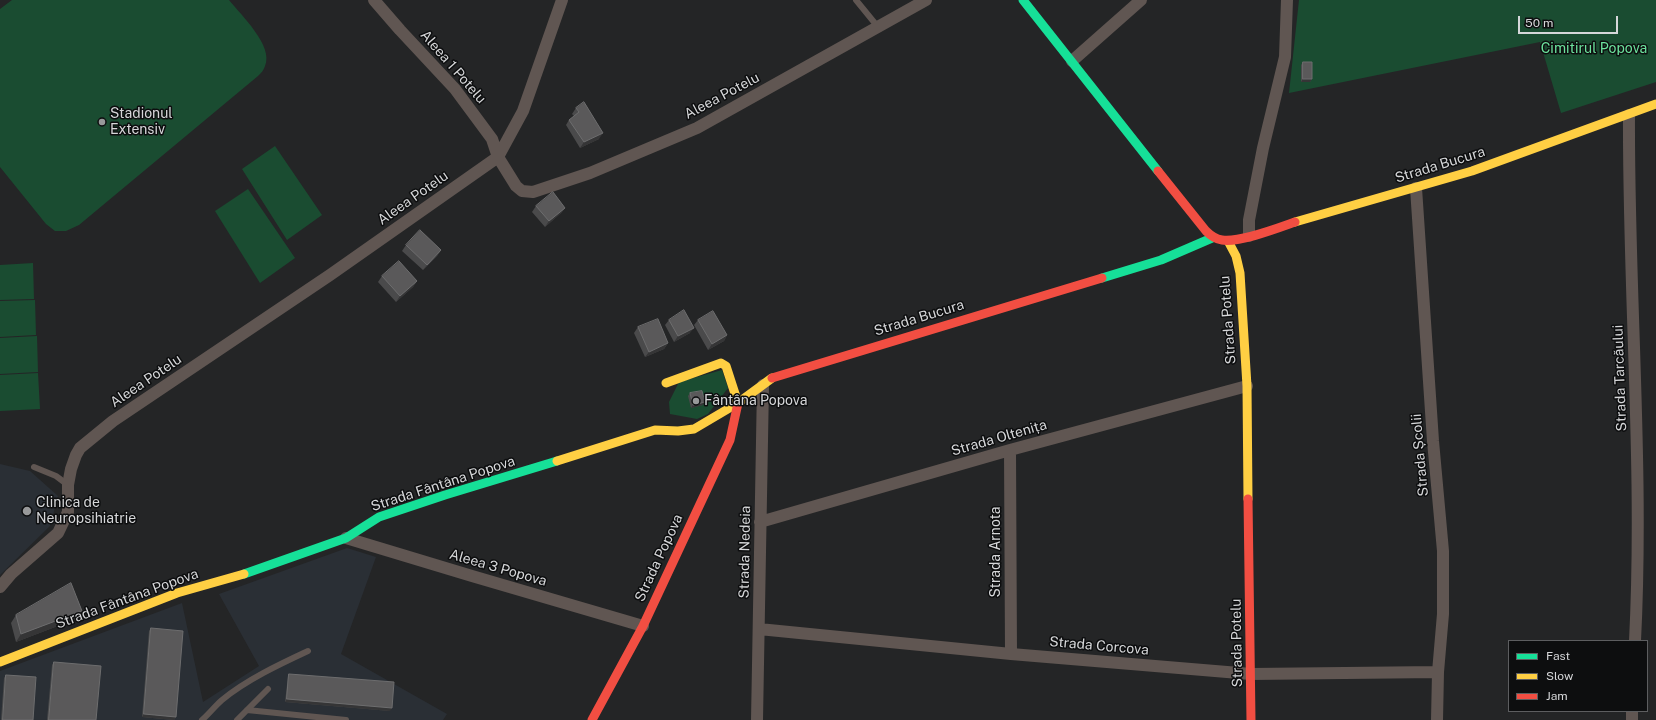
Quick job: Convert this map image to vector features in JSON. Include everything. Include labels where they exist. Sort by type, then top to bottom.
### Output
[{"type":"street","name":"Aleea 1 Potelu","points":[[374,0],[455,89],[492,139],[498,157]]},
{"type":"street","points":[[498,157],[523,111],[562,0]]},
{"type":"street","name":"Aleea Potelu","points":[[0,587],[11,574],[58,533],[68,512],[68,485],[71,469],[80,448],[113,421],[330,275],[498,157],[516,186],[522,191],[533,192],[590,173],[697,128],[926,0]]},
{"type":"street","points":[[1023,0],[1212,238],[1221,241],[1228,241]]},
{"type":"street","points":[[1072,61],[1141,0]]},
{"type":"street","points":[[1249,236],[1249,220],[1263,148],[1285,57],[1288,0]]},
{"type":"street","name":"Strada Bucura","points":[[1228,241],[1472,171],[1656,104]]},
{"type":"street","name":"Strada Tarcăului","points":[[1629,115],[1637,426],[1638,523],[1635,640]]},
{"type":"street","name":"Strada Școlii","points":[[1416,188],[1433,441],[1443,551],[1443,614],[1438,672],[1437,720]]},
{"type":"street","name":"Strada Bucura","points":[[738,403],[774,376],[1161,260],[1212,238]]},
{"type":"street","name":"Strada Potelu","points":[[1228,241],[1236,256],[1240,273],[1247,386],[1251,720]]},
{"type":"street","points":[[666,383],[721,363],[726,366],[738,403]]},
{"type":"street","name":"Strada Nedeia","points":[[757,720],[763,385]]},
{"type":"street","name":"Strada Oltenița","points":[[760,522],[1010,450],[1247,386]]},
{"type":"street","name":"Strada Fântâna Popova","points":[[0,662],[177,593],[249,573],[346,538],[379,517],[655,430],[678,431],[694,429],[738,403]]},
{"type":"street","name":"Strada Popova","points":[[592,720],[643,626],[730,440],[738,403]]},
{"type":"street","name":"Strada Arnota","points":[[1010,450],[1011,654]]},
{"type":"street","name":"Aleea 3 Popova","points":[[346,538],[643,626]]},
{"type":"street","name":"Strada Corcova","points":[[759,628],[1011,654],[1251,674],[1438,672]]},
{"type":"lane","points":[[856,0],[878,27]]},
{"type":"lane","points":[[34,467],[56,476],[68,485]]},
{"type":"lane","points":[[202,720],[222,700],[275,666],[308,651]]},
{"type":"lane","points":[[237,720],[268,689]]},
{"type":"lane","points":[[247,710],[346,720]]},
{"type":"shaded area","name":"Clinica de Neuropsihiatrie","points":[[0,464],[30,471],[58,496],[50,526],[0,575]]},
{"type":"shaded area","points":[[347,548],[376,557],[341,654],[447,714],[443,720],[0,720],[0,671],[182,603],[203,702],[259,666],[219,594]]},
{"type":"green space","name":"Stadionul Extensiv","points":[[12,0],[229,0],[261,40],[267,58],[263,70],[258,76],[79,225],[66,231],[55,231],[46,224],[0,167],[0,9]]},
{"type":"green space","name":"Cimitirul Popova","points":[[1299,0],[1656,0],[1656,82],[1561,113],[1540,42],[1289,93]]},
{"type":"green space","points":[[275,146],[322,215],[287,240],[242,169]]},
{"type":"green space","points":[[248,189],[295,258],[260,283],[215,211]]},
{"type":"green space","points":[[33,263],[34,299],[0,300],[0,265]]},
{"type":"green space","points":[[35,300],[36,335],[0,337],[0,301]]},
{"type":"green space","points":[[37,336],[38,372],[0,374],[0,338]]},
{"type":"green space","points":[[722,370],[728,388],[708,414],[697,419],[670,414],[669,402],[679,382]]},
{"type":"green space","points":[[38,373],[40,409],[0,411],[0,375]]},
{"type":"building","points":[[1303,62],[1312,62],[1312,79],[1303,79]]},
{"type":"building","points":[[584,102],[603,133],[584,142],[569,120],[579,112],[576,108]]},
{"type":"building","points":[[553,192],[565,208],[549,221],[536,206]]},
{"type":"building","points":[[420,230],[441,250],[427,265],[406,245]]},
{"type":"building","points":[[399,261],[417,281],[400,296],[382,276]]},
{"type":"building","points":[[684,310],[694,328],[678,336],[669,320]]},
{"type":"building","points":[[713,311],[727,335],[712,344],[698,320]]},
{"type":"building","points":[[658,319],[668,343],[649,352],[638,327]]},
{"type":"building","name":"Fântâna Popova","points":[[702,391],[705,402],[693,405],[690,393]]},
{"type":"building","points":[[71,583],[82,611],[21,634],[16,615]]},
{"type":"building","points":[[151,628],[183,631],[176,717],[144,714]]},
{"type":"building","points":[[54,662],[101,666],[96,720],[49,720]]},
{"type":"building","points":[[289,674],[394,682],[392,708],[287,699]]},
{"type":"building","points":[[6,675],[36,677],[33,720],[3,720]]},
{"type":"traffic: fast","points":[[1023,0],[1158,171]]},
{"type":"traffic: fast","points":[[1102,278],[1161,260],[1212,238]]},
{"type":"traffic: fast","points":[[244,574],[346,538],[379,517],[557,461]]},
{"type":"traffic: slow","points":[[1295,222],[1472,171],[1656,104]]},
{"type":"traffic: slow","points":[[1228,241],[1236,256],[1240,273],[1247,386],[1248,499]]},
{"type":"traffic: slow","points":[[666,383],[721,363],[726,366],[738,403]]},
{"type":"traffic: slow","points":[[557,461],[655,430],[678,431],[694,429],[738,403],[772,378]]},
{"type":"traffic: slow","points":[[0,662],[177,593],[244,574]]},
{"type":"traffic: jam","points":[[1158,171],[1206,231],[1217,239],[1229,240],[1248,237],[1295,222]]},
{"type":"traffic: jam","points":[[772,378],[1102,278]]},
{"type":"traffic: jam","points":[[592,720],[643,626],[730,440],[738,403]]},
{"type":"traffic: jam","points":[[1248,499],[1251,720]]},
{"type":"place","name":"Stadionul Extensiv","points":[[102,122]]},
{"type":"place","name":"Fântâna Popova","points":[[696,401]]},
{"type":"place","name":"Clinica de Neuropsihiatrie","points":[[27,511]]}]
